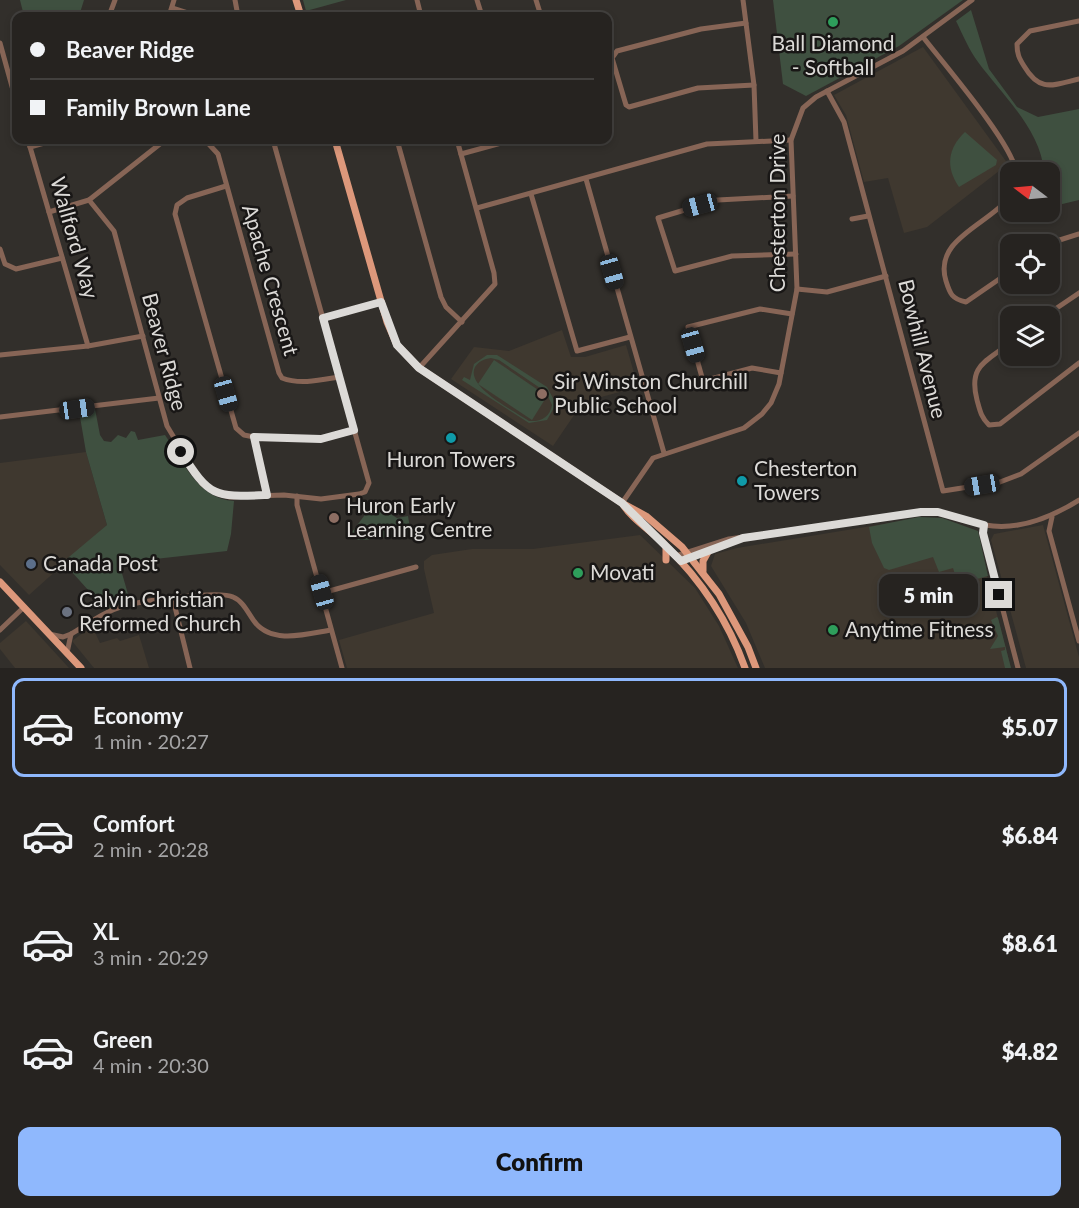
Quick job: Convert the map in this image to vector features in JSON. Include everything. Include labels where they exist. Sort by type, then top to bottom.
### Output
[{"type":"main road","points":[[336,144],[381,302],[397,345],[419,368],[654,522],[703,570],[735,621],[756,668]]},
{"type":"main road","points":[[622,503],[679,558],[707,592],[731,630],[745,668]]},
{"type":"main road","points":[[665,545],[668,553],[666,560]]},
{"type":"main road","points":[[703,570],[703,561],[708,552]]},
{"type":"main road","points":[[0,582],[81,668]]},
{"type":"street","points":[[170,12],[174,0]]},
{"type":"street","points":[[743,0],[754,85],[756,141]]},
{"type":"street","name":"Chesterton Drive","points":[[622,503],[653,458],[752,424],[771,404],[781,373],[797,289],[791,140],[802,108],[827,91],[893,57],[972,0]]},
{"type":"street","points":[[172,8],[184,12]]},
{"type":"street","points":[[1079,21],[1030,31],[1017,44],[1017,54],[1031,78],[1039,84],[1049,86],[1079,79]]},
{"type":"street","points":[[746,23],[701,29],[617,51],[612,58],[627,107],[698,88],[754,85]]},
{"type":"street","points":[[923,37],[999,138],[1014,162]]},
{"type":"street","points":[[0,43],[12,80]]},
{"type":"street","name":"Bowhill Avenue","points":[[827,91],[844,122],[943,490],[1000,482],[1021,474],[1079,433]]},
{"type":"street","points":[[477,208],[707,144],[791,140]]},
{"type":"street","name":"Wallford Way","points":[[29,144],[88,346]]},
{"type":"street","points":[[30,147],[41,144]]},
{"type":"street","points":[[50,212],[89,200],[160,144]]},
{"type":"street","name":"Apache Crescent","points":[[209,144],[218,154],[282,378],[316,381],[339,377]]},
{"type":"street","name":"Beaver Ridge","points":[[89,200],[114,231],[169,432],[206,488],[224,496],[267,495],[321,499],[359,494],[368,488],[369,483],[274,144]]},
{"type":"street","points":[[398,144],[441,297],[446,307],[462,322]]},
{"type":"street","points":[[419,368],[495,284],[477,208],[458,144]]},
{"type":"street","points":[[461,154],[497,144]]},
{"type":"street","points":[[586,179],[664,453]]},
{"type":"street","points":[[226,186],[187,198],[177,205],[176,214],[231,418],[236,428],[244,435],[254,437],[321,439],[354,430]]},
{"type":"street","points":[[531,194],[577,351],[630,337]]},
{"type":"street","points":[[793,196],[718,200],[658,218],[675,271],[732,256],[796,254]]},
{"type":"street","points":[[1000,205],[952,245],[943,259],[942,270],[950,294],[956,300],[966,302],[1000,279]]},
{"type":"street","points":[[852,219],[868,216]]},
{"type":"street","points":[[1060,240],[1079,234]]},
{"type":"street","points":[[0,249],[5,264],[16,269],[62,258]]},
{"type":"street","points":[[797,289],[827,292],[886,276]]},
{"type":"street","points":[[1059,306],[1079,293]]},
{"type":"street","points":[[323,318],[381,302]]},
{"type":"street","points":[[781,373],[752,368],[703,381],[688,327],[760,309],[792,315]]},
{"type":"street","points":[[0,355],[88,346],[143,336]]},
{"type":"street","points":[[1000,351],[974,375],[974,386],[981,417],[989,425],[1000,424],[1079,363]]},
{"type":"street","points":[[0,417],[159,398]]},
{"type":"street","points":[[254,437],[267,495]]},
{"type":"street","points":[[297,496],[297,505],[342,668]]},
{"type":"street","points":[[679,558],[723,540],[921,512],[938,512],[984,525],[1004,526],[1052,517],[1079,500]]},
{"type":"street","points":[[1052,517],[1049,531],[1079,641]]},
{"type":"street","points":[[1036,520],[1049,531]]},
{"type":"street","points":[[984,525],[983,533],[1018,668]]},
{"type":"street","points":[[689,555],[708,552],[743,538]]},
{"type":"street","points":[[322,592],[416,567]]},
{"type":"street","points":[[49,634],[63,637],[125,606],[212,594],[234,597],[256,624],[274,635],[295,636],[331,630]]},
{"type":"street","points":[[173,599],[190,668]]},
{"type":"street","points":[[0,630],[24,607]]},
{"type":"street","points":[[67,652],[71,634]]},
{"type":"shaded area","points":[[923,47],[1007,162],[1000,162],[1000,170],[927,227],[904,233],[888,178],[864,182],[846,115],[834,95]]},
{"type":"shaded area","name":"Sir Winston Churchill Public School","points":[[562,330],[571,357],[585,357],[626,345],[638,387],[583,402],[553,446],[451,379],[474,347],[509,351]]},
{"type":"shaded area","points":[[86,452],[107,525],[29,595],[0,565],[0,463]]},
{"type":"shaded area","points":[[914,519],[975,530],[1011,668],[765,668],[746,623],[711,566],[715,554],[737,548]]},
{"type":"shaded area","points":[[1043,525],[1079,657],[1079,668],[1026,668],[991,540],[994,534]]},
{"type":"shaded area","points":[[640,535],[695,588],[719,626],[738,668],[347,668],[339,640],[434,613],[424,569],[424,561],[432,555],[472,549],[533,549]]},
{"type":"shaded area","points":[[26,621],[69,668],[15,668],[0,649],[0,643]]},
{"type":"shaded area","points":[[92,626],[100,643],[117,638],[120,641],[139,635],[149,668],[94,668],[72,641]]},
{"type":"green space","points":[[20,0],[84,0],[80,12],[23,12]]},
{"type":"green space","points":[[303,0],[346,0],[306,11]]},
{"type":"green space","points":[[773,0],[963,0],[899,46],[806,96],[783,84]]},
{"type":"green space","points":[[971,10],[989,69],[1017,107],[1038,117],[1079,109],[1079,200],[1060,205],[1060,162],[1042,162],[1036,142],[1028,128],[975,57],[956,21]]},
{"type":"green space","points":[[965,132],[997,160],[996,165],[959,187],[952,172],[950,158],[959,138]]},
{"type":"green space","points":[[487,355],[497,355],[547,387],[556,404],[547,420],[529,423],[462,380],[464,377],[470,380],[474,364]],"holes":[[[491,358],[499,360],[546,392],[552,405],[544,418],[529,421],[493,398],[477,382],[474,375],[478,363]]]},
{"type":"green space","points":[[494,360],[547,396],[532,420],[478,384]]},
{"type":"green space","points":[[95,409],[100,435],[104,441],[111,442],[118,435],[126,438],[131,431],[135,432],[138,440],[165,435],[201,487],[221,499],[234,501],[227,551],[119,563],[130,601],[106,610],[63,562],[107,525],[86,452],[79,411]]},
{"type":"green space","points":[[370,508],[381,508],[397,518],[408,516],[411,534],[401,539],[389,537],[354,539],[352,532]]},
{"type":"green space","points":[[919,517],[942,518],[978,531],[988,576],[958,584],[953,568],[939,572],[933,557],[889,570],[884,568],[872,543],[869,527]]},
{"type":"green space","points":[[997,617],[1011,668],[1005,668],[1001,651],[1005,650],[1005,647],[990,649],[998,636],[991,620]]},
{"type":"place","name":"Ball Diamond - Softball","points":[[833,22]]},
{"type":"place","name":"Sir Winston Churchill Public School","points":[[542,394]]},
{"type":"place","name":"Huron Towers","points":[[451,438]]},
{"type":"place","name":"Chesterton Towers","points":[[742,481]]},
{"type":"place","name":"Huron Early Learning Centre","points":[[334,518]]},
{"type":"place","name":"Canada Post","points":[[31,564]]},
{"type":"place","name":"Movati","points":[[578,573]]},
{"type":"place","name":"Calvin Christian Reformed Church","points":[[67,612]]},
{"type":"place","name":"Anytime Fitness","points":[[833,630]]},
{"type":"route","points":[[181,452],[206,488],[224,496],[267,495],[254,437],[321,439],[354,430],[323,318],[381,302],[391,334],[406,357],[459,396],[622,503],[681,561],[743,538],[921,512],[935,512],[984,525],[983,533],[999,595]]}]
